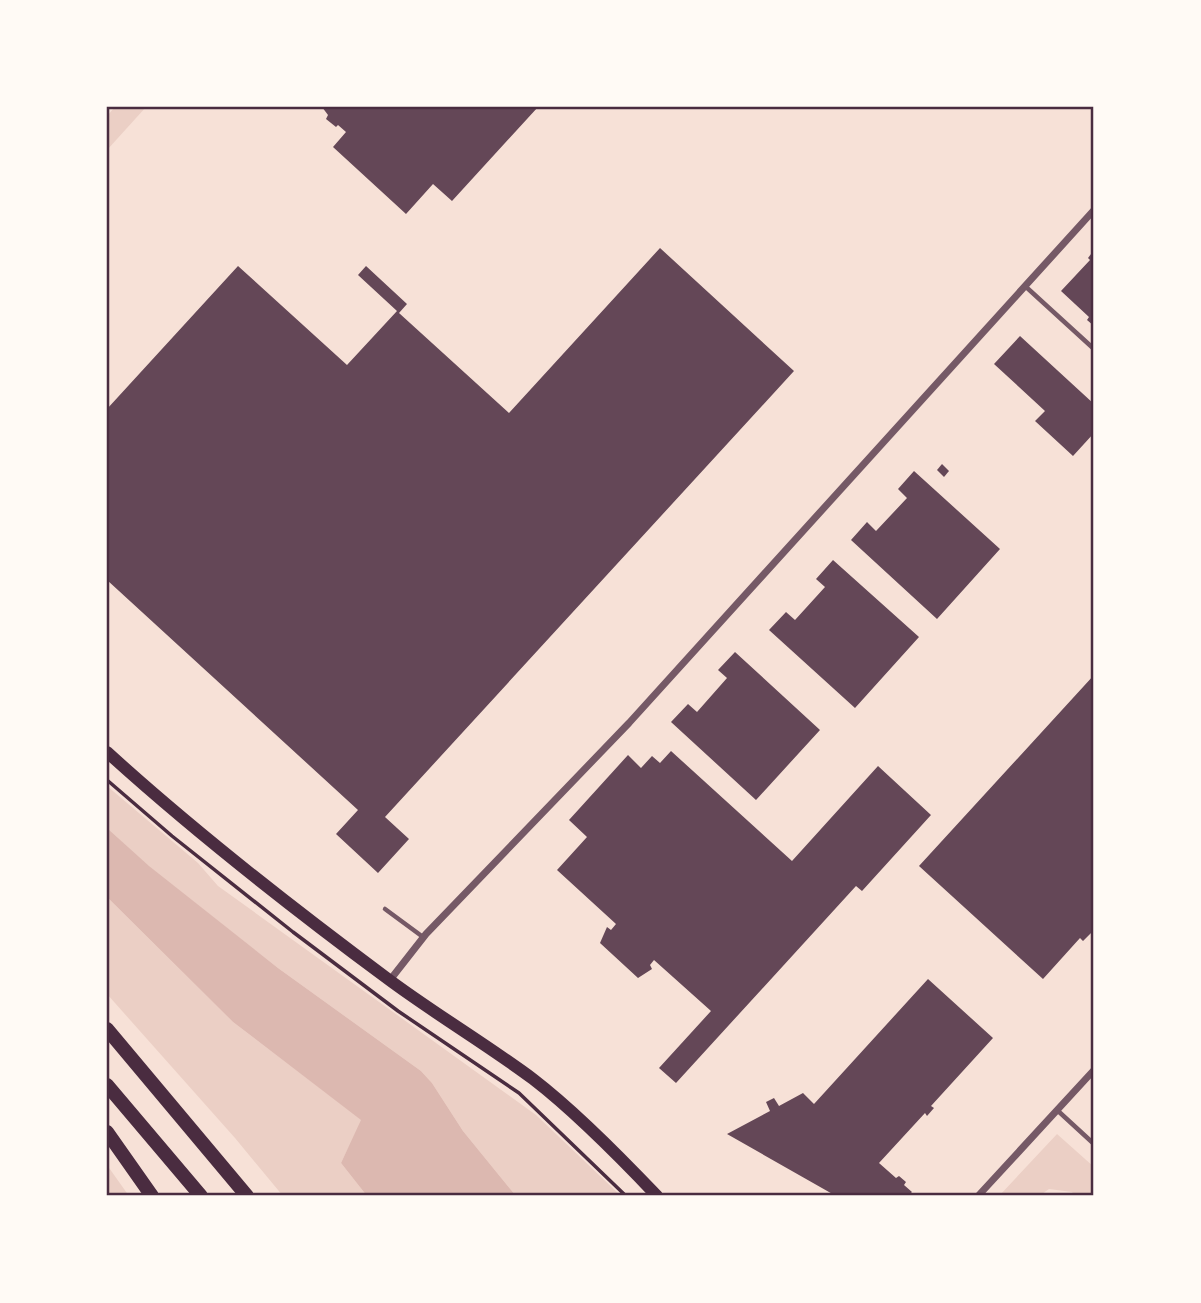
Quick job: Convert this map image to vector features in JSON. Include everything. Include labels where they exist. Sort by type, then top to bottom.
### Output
[{"type":"highway","points":[[107,1029],[247,1196]]},
{"type":"highway","points":[[107,1086],[201,1196]]},
{"type":"highway","points":[[107,1132],[152,1196]]},
{"type":"main road","points":[[107,752],[262,884],[390,980],[533,1079],[657,1196]]},
{"type":"street","points":[[390,980],[424,937],[629,723],[1094,210]]},
{"type":"street","points":[[978,1196],[1094,1070]]},
{"type":"lane","points":[[1025,286],[1094,349]]},
{"type":"lane","points":[[385,909],[424,937]]},
{"type":"lane","points":[[1057,1110],[1094,1144]]},
{"type":"path","points":[[107,780],[172,836],[312,947],[426,1031],[519,1093],[626,1196]]},
{"type":"shaded area","points":[[115,107],[146,107],[107,150],[107,116]]},
{"type":"shaded area","points":[[107,786],[198,863],[218,886],[536,1115],[621,1196],[516,1196],[463,1131],[432,1083],[421,1071],[278,968],[148,866],[107,828]]},
{"type":"shaded area","points":[[107,828],[149,866],[278,968],[421,1071],[432,1083],[463,1131],[516,1196],[367,1196],[341,1163],[361,1120],[233,1022],[107,897]]},
{"type":"shaded area","points":[[107,897],[233,1022],[362,1120],[341,1163],[367,1196],[283,1196],[107,994]]},
{"type":"shaded area","points":[[1057,1134],[1094,1167],[1094,1196],[1075,1196],[1072,1192],[1049,1189],[1039,1196],[999,1196]]},
{"type":"shaded area","points":[[107,1165],[129,1196],[107,1196]]},
{"type":"building","points":[[322,107],[538,107],[452,201],[433,184],[406,214],[333,147],[346,132],[326,119],[328,115]]},
{"type":"building","points":[[660,248],[794,371],[385,817],[409,839],[378,873],[336,834],[358,810],[107,580],[107,409],[238,266],[347,365],[397,311],[358,275],[366,266],[407,304],[399,313],[509,413]]},
{"type":"building","points":[[1094,250],[1094,326],[1087,320],[1089,317],[1061,291],[1090,260],[1088,258]]},
{"type":"building","points":[[1020,336],[1094,404],[1094,433],[1073,456],[1035,421],[1045,411],[994,364]]},
{"type":"building","points":[[942,464],[949,471],[944,477],[937,470]]},
{"type":"building","points":[[914,471],[1000,549],[937,619],[851,540],[867,522],[876,531],[907,498],[898,489]]},
{"type":"building","points":[[833,560],[919,637],[855,708],[769,630],[786,612],[795,620],[825,587],[816,579]]},
{"type":"building","points":[[735,652],[820,730],[756,800],[671,722],[688,704],[697,712],[727,678],[718,670]]},
{"type":"building","points":[[1094,675],[1094,930],[1083,941],[1080,938],[1043,979],[919,866]]},
{"type":"building","points":[[671,751],[792,861],[878,766],[931,815],[862,891],[856,886],[676,1083],[659,1068],[711,1011],[654,960],[650,965],[652,969],[638,978],[600,943],[607,927],[611,930],[616,924],[557,870],[587,837],[569,820],[628,755],[641,768],[652,756],[660,763]]},
{"type":"building","points":[[928,979],[993,1038],[931,1106],[934,1108],[927,1116],[925,1113],[879,1163],[896,1178],[899,1176],[906,1182],[904,1185],[912,1192],[908,1196],[836,1196],[727,1134],[770,1111],[766,1102],[774,1098],[779,1106],[803,1093],[814,1104]]}]
